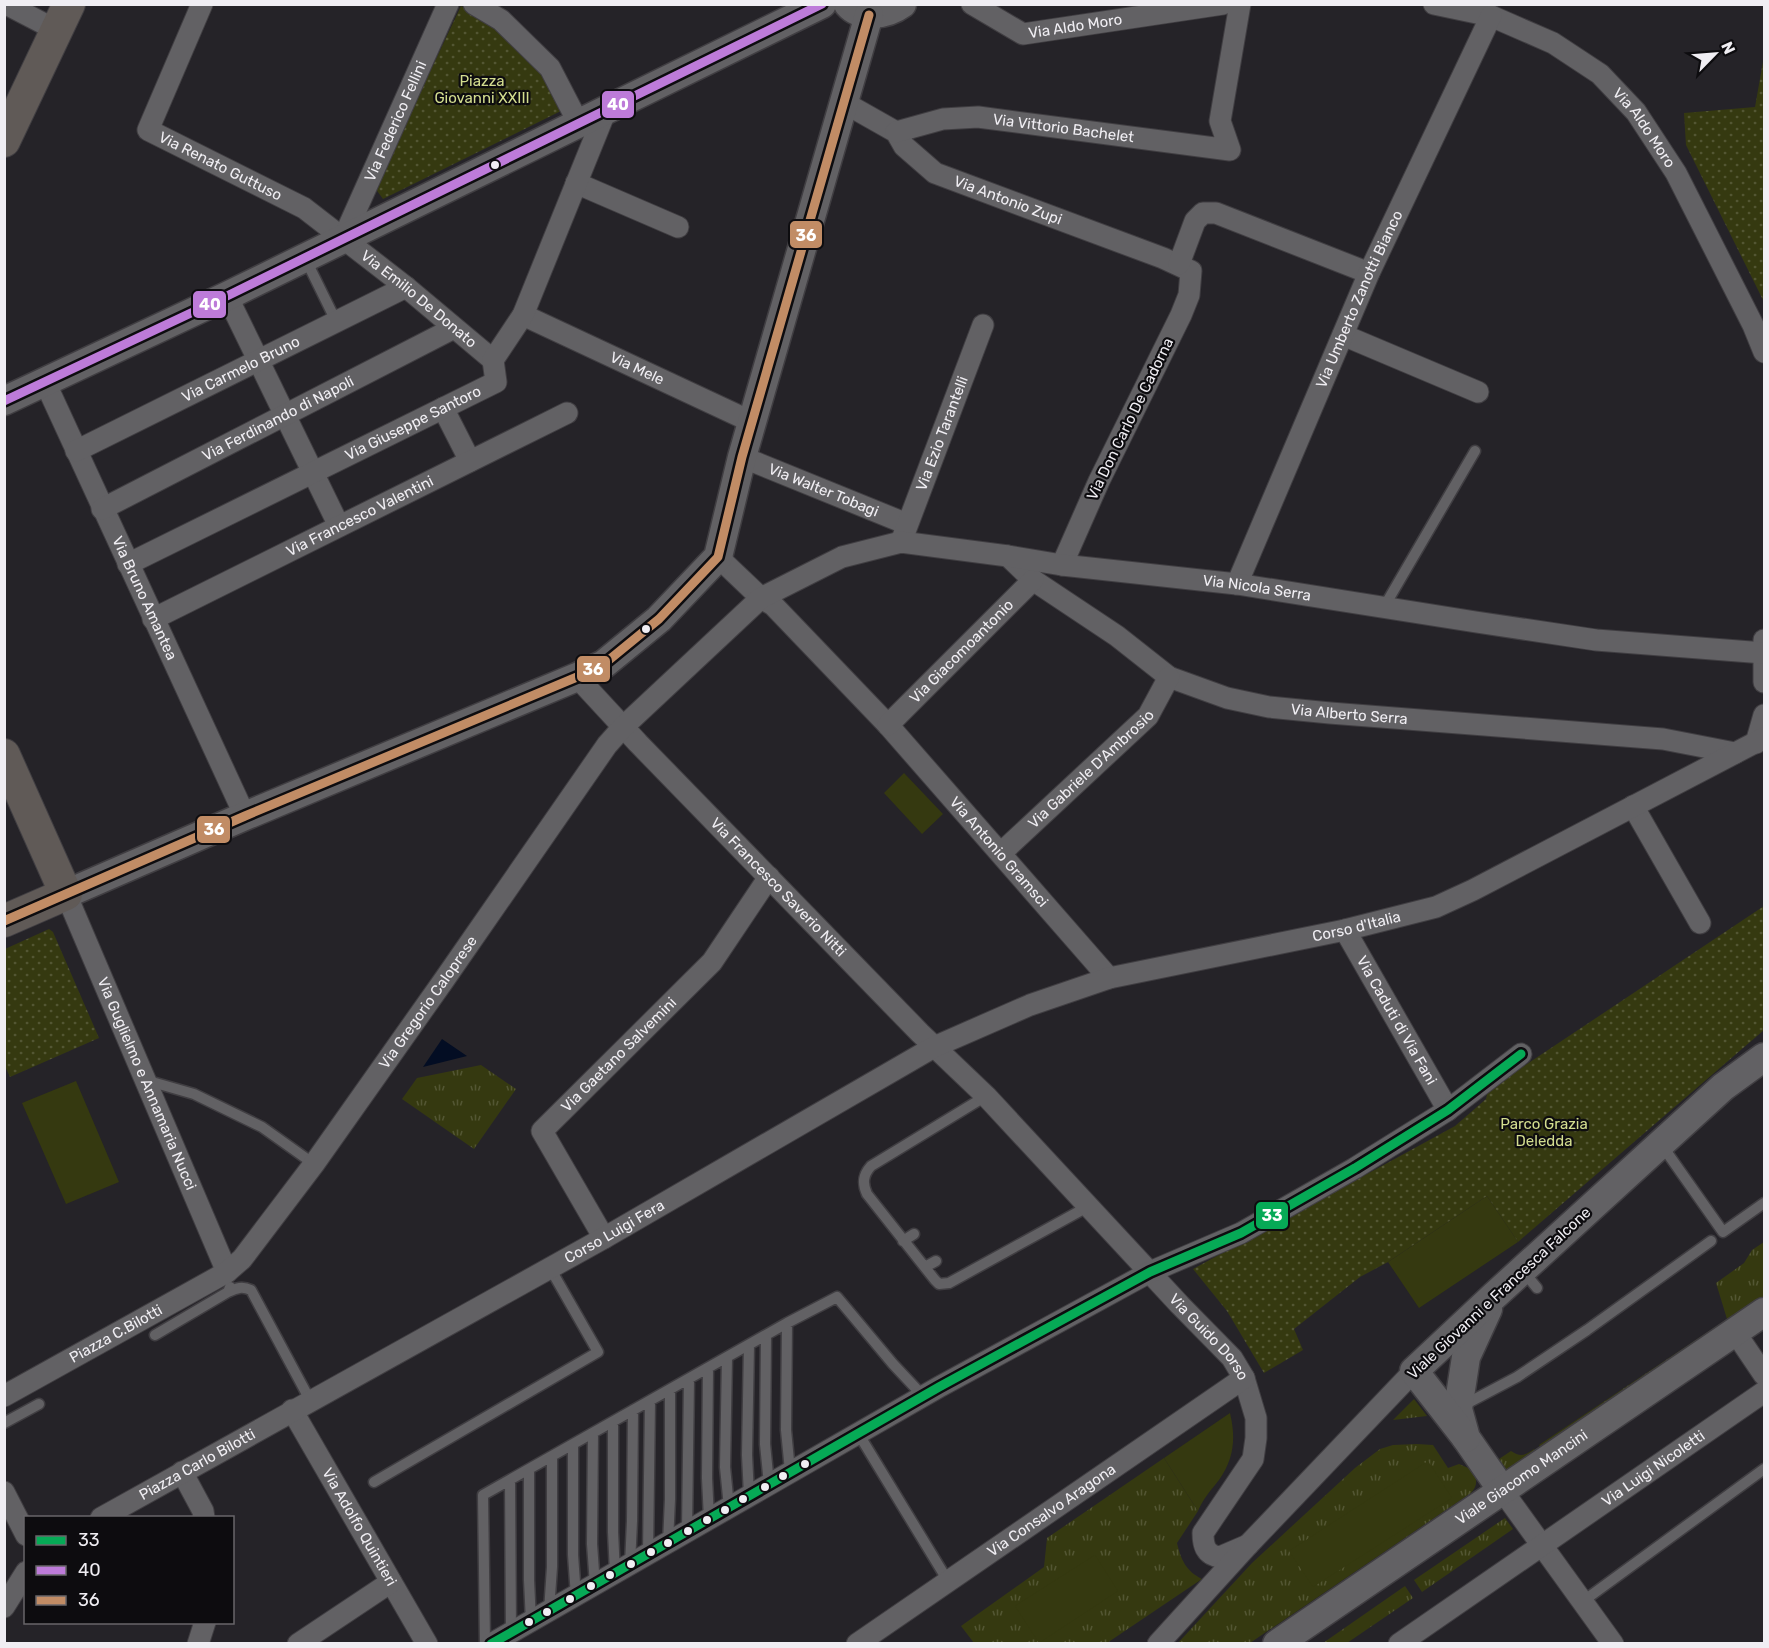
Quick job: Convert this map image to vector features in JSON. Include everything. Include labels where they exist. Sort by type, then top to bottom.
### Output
[{"type":"main road","points":[[4,141],[62,17]]},
{"type":"main road","points":[[4,755],[66,894],[4,921]]},
{"type":"street","points":[[6,4],[62,17]]},
{"type":"street","name":"Via Renato Guttuso","points":[[202,4],[148,130],[304,208],[343,239]]},
{"type":"street","name":"Via Federico Fellini","points":[[343,239],[448,4]]},
{"type":"street","points":[[474,4],[501,20],[550,68],[579,124]]},
{"type":"street","points":[[4,400],[227,296],[822,4]]},
{"type":"street","points":[[66,894],[604,664],[659,618],[718,557],[742,457],[843,102],[858,10],[897,8],[902,4]]},
{"type":"street","name":"Via Aldo Moro","points":[[972,4],[1023,34],[1223,4]]},
{"type":"street","name":"Via Vittorio Bachelet","points":[[896,132],[943,119],[978,117],[1230,150],[1220,121],[1240,4]]},
{"type":"street","name":"Via Aldo Moro","points":[[1434,4],[1491,16],[1553,44],[1600,74],[1636,112],[1676,173],[1764,350]]},
{"type":"street","name":"Via Umberto Zanotti Bianco","points":[[1237,584],[1369,273],[1491,16]]},
{"type":"street","name":"Via Antonio Zupi","points":[[843,102],[896,132],[904,146],[935,173],[1185,268]]},
{"type":"street","name":"Via Giuseppe Santoro","points":[[128,564],[496,382],[493,360],[523,315],[606,110]]},
{"type":"street","points":[[576,183],[678,227]]},
{"type":"street","name":"Via Don Carlo De Cadorna","points":[[1062,565],[1099,482],[1181,315],[1189,294],[1185,268],[1195,221],[1203,213],[1216,213],[1369,273]]},
{"type":"street","name":"Via Emilio De Donato","points":[[343,239],[406,287],[493,360]]},
{"type":"street","name":"Via Carmelo Bruno","points":[[76,451],[406,287]]},
{"type":"street","points":[[227,296],[339,526]]},
{"type":"street","name":"Via Mele","points":[[523,315],[752,422]]},
{"type":"street","name":"Via Ezio Tarantelli","points":[[904,533],[983,325]]},
{"type":"street","name":"Via Ferdinando di Napoli","points":[[102,508],[454,327]]},
{"type":"street","points":[[1343,335],[1478,392]]},
{"type":"street","name":"Via Bruno Amantea","points":[[45,382],[244,816]]},
{"type":"street","points":[[443,408],[470,461]]},
{"type":"street","name":"Via Francesco Valentini","points":[[153,619],[567,413]]},
{"type":"street","name":"Via Walter Tobagi","points":[[742,457],[904,533]]},
{"type":"street","name":"Via Nicola Serra","points":[[761,598],[842,557],[904,533],[1008,556],[1062,565],[1237,584],[1596,639],[1764,649]]},
{"type":"street","name":"Via Alberto Serra","points":[[1008,556],[1033,580],[1117,636],[1169,677],[1227,698],[1269,707],[1330,714],[1663,739],[1735,753]]},
{"type":"street","name":"Via Antonio Gramsci","points":[[718,557],[761,598],[773,605],[888,724],[1108,978]]},
{"type":"street","name":"Via Giacomoantonio","points":[[888,724],[1033,580]]},
{"type":"street","name":"Via Gregorio Caloprese","points":[[228,1282],[242,1259],[314,1164],[444,980],[607,745],[623,727],[761,598]]},
{"type":"street","points":[[1764,649],[1764,682]]},
{"type":"street","name":"Via Francesco Saverio Nitti","points":[[577,677],[934,1047]]},
{"type":"street","name":"Via Gabriele D'Ambrosio","points":[[1001,853],[1148,716],[1169,677]]},
{"type":"street","points":[[1760,741],[1764,715]]},
{"type":"street","name":"Corso d'Italia","points":[[934,1047],[1030,1005],[1108,978],[1345,930],[1436,907],[1760,741]]},
{"type":"street","points":[[1633,806],[1700,923]]},
{"type":"street","name":"Via Gaetano Salvemini","points":[[604,1238],[542,1131],[712,962],[769,878]]},
{"type":"street","name":"Via Guglielmo e Annamaria Nucci","points":[[66,894],[228,1282]]},
{"type":"street","name":"Via Caduti di Via Fani","points":[[1345,930],[1448,1110]]},
{"type":"street","name":"Via Guido Dorso","points":[[934,1047],[986,1096],[1232,1358],[1244,1378],[1256,1418],[1253,1459],[1203,1533],[1203,1544],[1206,1551],[1215,1556],[1226,1556],[1248,1545]]},
{"type":"street","name":"Corso Luigi Fera","points":[[301,1405],[604,1238],[934,1047]]},
{"type":"street","points":[[491,1644],[923,1396],[1150,1272],[1241,1233],[1355,1168],[1448,1110],[1521,1054]]},
{"type":"street","name":"Viale Giovanni e Francesca Falcone","points":[[1158,1644],[1248,1545],[1414,1371],[1494,1296],[1529,1279],[1661,1144],[1723,1087],[1764,1057]]},
{"type":"street","name":"Piazza C.Bilotti","points":[[4,1396],[228,1282]]},
{"type":"street","points":[[1466,1438],[1458,1409],[1466,1358],[1494,1296]]},
{"type":"street","name":"Viale Giacomo Mancini","points":[[1276,1644],[1764,1312]]},
{"type":"street","points":[[1735,1332],[1764,1375]]},
{"type":"street","points":[[1414,1371],[1466,1438],[1613,1644]]},
{"type":"street","name":"Via Consalvo Aragona","points":[[857,1644],[1244,1378]]},
{"type":"street","name":"Via Luigi Nicoletti","points":[[1399,1644],[1764,1392]]},
{"type":"street","name":"Piazza Carlo Bilotti","points":[[105,1516],[301,1405]]},
{"type":"street","name":"Via Adolfo Quintieri","points":[[301,1405],[391,1582],[427,1644]]},
{"type":"street","points":[[182,1472],[203,1514]]},
{"type":"street","points":[[4,1492],[24,1531]]},
{"type":"street","points":[[4,1607],[24,1575]]},
{"type":"street","points":[[298,1644],[391,1582]]},
{"type":"street","points":[[198,1644],[205,1624]]},
{"type":"lane","points":[[305,258],[336,321]]},
{"type":"lane","points":[[1384,607],[1475,450]]},
{"type":"lane","points":[[145,1080],[194,1094],[252,1122],[314,1164]]},
{"type":"lane","points":[[986,1096],[871,1166],[863,1181],[867,1194],[939,1284],[949,1283],[1089,1206]]},
{"type":"lane","points":[[1661,1144],[1723,1232],[1764,1203]]},
{"type":"lane","points":[[903,1241],[915,1234]]},
{"type":"lane","points":[[1458,1409],[1517,1377],[1711,1241]]},
{"type":"lane","points":[[924,1267],[936,1261]]},
{"type":"lane","points":[[374,1482],[598,1352],[550,1268]]},
{"type":"lane","points":[[155,1335],[228,1282],[237,1288],[251,1290],[301,1405]]},
{"type":"lane","points":[[485,1644],[483,1495],[592,1433],[837,1296],[893,1364],[923,1396]]},
{"type":"lane","points":[[787,1323],[786,1430],[790,1471]]},
{"type":"lane","points":[[766,1335],[765,1444],[769,1484]]},
{"type":"lane","points":[[749,1345],[747,1455],[749,1495]]},
{"type":"lane","points":[[727,1358],[725,1467],[729,1507]]},
{"type":"lane","points":[[708,1368],[709,1519]]},
{"type":"lane","points":[[687,1531],[689,1379]]},
{"type":"lane","points":[[668,1543],[670,1390]]},
{"type":"lane","points":[[631,1564],[650,1401]]},
{"type":"lane","points":[[4,1422],[39,1404]]},
{"type":"lane","points":[[631,1564],[633,1410]]},
{"type":"lane","points":[[613,1422],[613,1532],[631,1564]]},
{"type":"lane","points":[[592,1433],[594,1585]]},
{"type":"lane","points":[[858,1433],[948,1581]]},
{"type":"lane","points":[[573,1445],[573,1555],[576,1596]]},
{"type":"lane","points":[[540,1616],[552,1567],[552,1456]]},
{"type":"lane","points":[[1582,1602],[1764,1469]]},
{"type":"lane","points":[[529,1470],[540,1616]]},
{"type":"lane","points":[[510,1480],[511,1633]]},
{"type":"green space","name":"Piazza Giovanni XXIII","points":[[461,6],[494,25],[543,75],[563,110],[383,199],[375,188]]},
{"type":"green space","points":[[1764,56],[1764,302],[1686,145],[1684,113],[1755,107]]},
{"type":"green space","points":[[904,773],[943,814],[922,834],[884,793]]},
{"type":"green space","name":"Parco Grazia Deledda","points":[[1764,906],[1764,1030],[1518,1242],[1487,1196],[1388,1262],[1360,1277],[1294,1329],[1303,1350],[1264,1373],[1227,1311],[1193,1269],[1455,1126],[1486,1099],[1488,1090]]},
{"type":"green space","points":[[49,929],[53,932],[99,1038],[10,1077],[4,1064],[5,949]]},
{"type":"green space","points":[[481,1065],[516,1089],[474,1149],[402,1099],[417,1078]]},
{"type":"green space","points":[[76,1081],[119,1182],[66,1204],[22,1103]]},
{"type":"green space","points":[[1487,1196],[1518,1242],[1419,1308],[1388,1262]]},
{"type":"green space","points":[[1764,1242],[1764,1302],[1543,1452],[1539,1445],[1727,1319],[1716,1283],[1744,1263],[1752,1250]]},
{"type":"green space","points":[[1414,1399],[1427,1416],[1393,1420]]},
{"type":"green space","points":[[1230,1413],[1233,1431],[1231,1456],[1224,1472],[1198,1511],[1164,1458]]},
{"type":"green space","points":[[1393,1445],[1433,1445],[1448,1468],[1459,1464],[1473,1470],[1476,1482],[1471,1493],[1250,1643],[1177,1644],[1252,1563],[1355,1468],[1380,1449]]},
{"type":"green space","points":[[1534,1449],[1539,1456],[1509,1472],[1496,1461],[1511,1451],[1523,1455]]},
{"type":"green space","points":[[1164,1458],[1198,1511],[1177,1543],[1185,1564],[1202,1579],[1107,1643],[974,1643],[961,1626],[1044,1567],[1047,1538]]},
{"type":"green space","points":[[1428,1461],[1452,1498],[1313,1587],[1289,1551]]},
{"type":"green space","points":[[1505,1518],[1513,1529],[1422,1592],[1414,1580]]},
{"type":"green space","points":[[1095,1555],[1118,1591],[1039,1643],[1015,1606]]},
{"type":"green space","points":[[1405,1586],[1413,1598],[1347,1643],[1323,1643]]},
{"type":"water","points":[[442,1039],[467,1056],[423,1067]]},
{"type":"transit line","name":"40","points":[[4,401],[227,296],[822,4]]},
{"type":"transit line","name":"36","points":[[4,921],[245,816],[577,677],[604,664],[659,619],[718,557],[742,457],[869,15]]},
{"type":"transit line","name":"33","points":[[491,1644],[939,1387],[1150,1272],[1241,1233],[1355,1168],[1448,1110],[1521,1054]]}]
